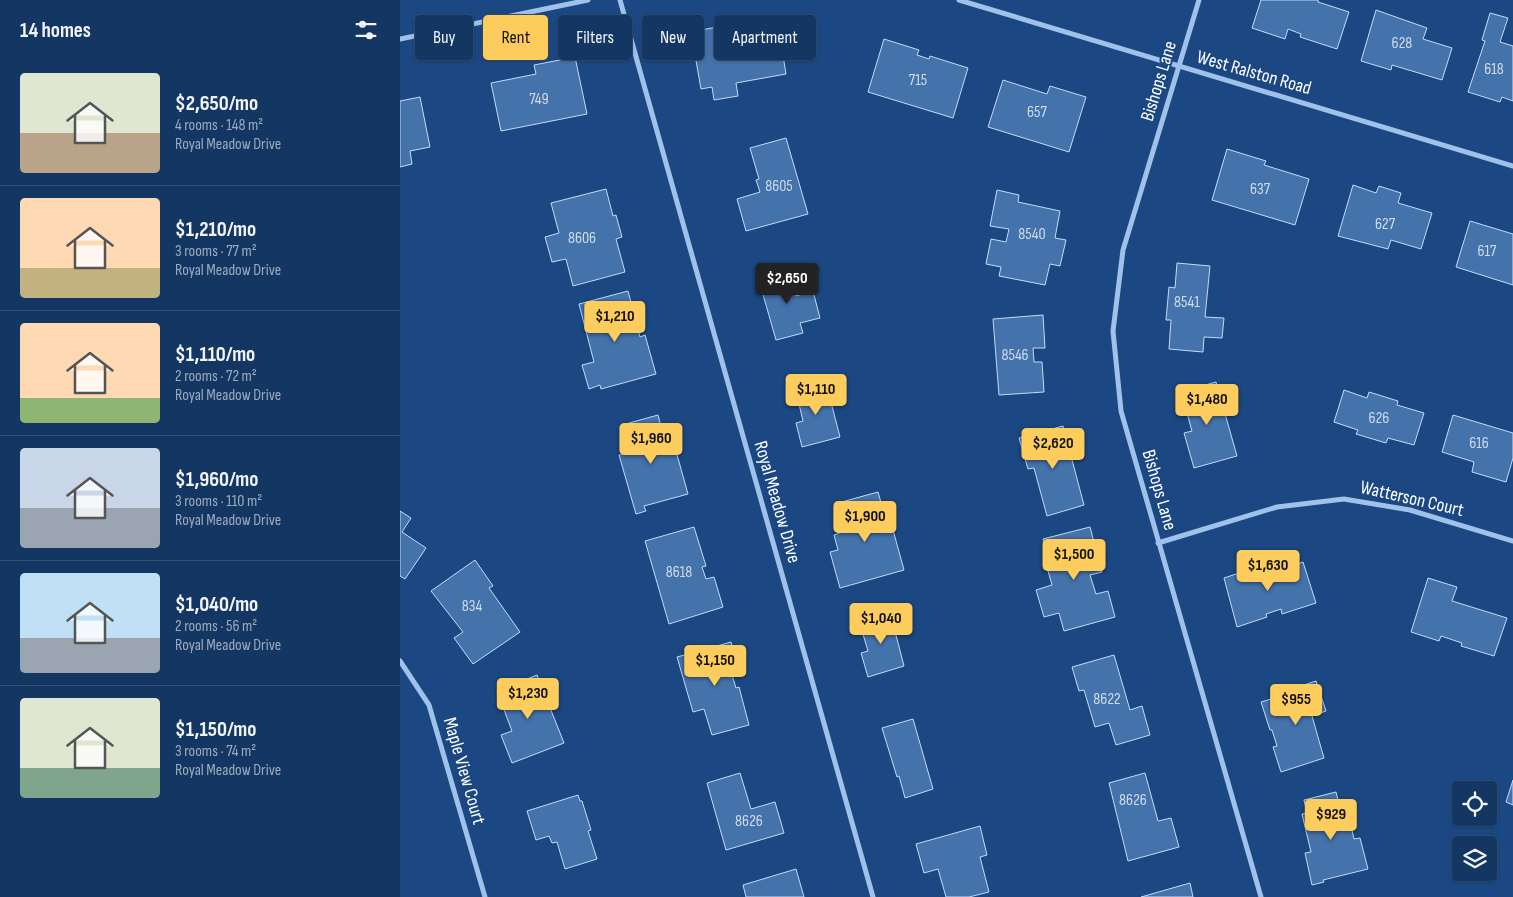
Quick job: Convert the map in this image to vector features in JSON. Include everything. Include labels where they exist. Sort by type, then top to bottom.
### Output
[{"type":"street","points":[[400,39],[588,0]]},
{"type":"street","name":"Royal Meadow Drive","points":[[620,0],[873,897]]},
{"type":"street","name":"West Ralston Road","points":[[959,0],[1513,166]]},
{"type":"street","name":"Bishops Lane","points":[[1199,0],[1123,250],[1113,331],[1121,411],[1261,897]]},
{"type":"street","name":"Watterson Court","points":[[1158,543],[1277,507],[1344,500],[1410,510],[1513,541]]},
{"type":"street","name":"Maple View Court","points":[[400,661],[429,705],[485,897]]},
{"type":"building","points":[[1261,0],[1318,0],[1318,2],[1349,12],[1337,49],[1300,37],[1301,34],[1288,29],[1285,39],[1252,28]]},
{"type":"building","points":[[1376,10],[1427,28],[1423,39],[1452,48],[1442,80],[1392,65],[1391,70],[1361,61]]},
{"type":"building","points":[[1490,13],[1508,18],[1500,42],[1513,46],[1513,101],[1502,97],[1500,102],[1468,92],[1485,41],[1482,40]]},
{"type":"building","points":[[714,28],[714,60],[784,60],[786,74],[736,83],[738,96],[714,100],[712,87],[701,89],[696,60],[704,60],[704,29]]},
{"type":"building","points":[[884,39],[919,50],[917,55],[929,59],[930,56],[968,68],[953,118],[868,92]]},
{"type":"building","points":[[560,60],[576,60],[587,114],[501,131],[491,83],[536,74],[534,65]]},
{"type":"building","points":[[1003,80],[1047,94],[1050,86],[1086,97],[1069,152],[988,127]]},
{"type":"building","points":[[420,97],[430,147],[410,151],[412,164],[400,167],[400,101]]},
{"type":"building","points":[[786,138],[808,214],[746,231],[737,199],[760,192],[756,180],[759,179],[750,148]]},
{"type":"building","points":[[1227,149],[1266,161],[1264,165],[1309,179],[1295,225],[1212,200]]},
{"type":"building","points":[[1353,185],[1376,193],[1379,186],[1401,193],[1398,203],[1432,213],[1421,249],[1391,240],[1388,249],[1338,236]]},
{"type":"building","points":[[606,189],[613,216],[616,215],[622,237],[616,239],[625,272],[573,286],[566,259],[552,262],[545,237],[559,233],[551,203]]},
{"type":"building","points":[[997,190],[1019,195],[1018,202],[1060,211],[1055,238],[1066,240],[1060,266],[1050,264],[1045,285],[999,276],[1001,267],[986,264],[991,239],[1006,242],[1009,229],[990,226]]},
{"type":"building","points":[[1470,221],[1513,234],[1513,285],[1456,267]]},
{"type":"building","points":[[1177,263],[1210,266],[1205,317],[1224,318],[1222,338],[1204,337],[1203,352],[1169,349],[1171,320],[1166,320],[1169,287],[1175,288]]},
{"type":"building","points":[[788,269],[796,296],[813,291],[820,318],[800,323],[803,333],[776,340],[758,277]]},
{"type":"building","points":[[628,291],[640,337],[645,335],[656,374],[601,389],[600,385],[589,389],[582,365],[594,362],[579,304]]},
{"type":"building","points":[[1043,315],[1045,348],[1033,348],[1034,362],[1042,362],[1044,392],[999,395],[993,319]]},
{"type":"building","points":[[1216,382],[1237,456],[1194,468],[1184,433],[1192,431],[1181,392]]},
{"type":"building","points":[[826,383],[840,437],[802,447],[796,423],[803,421],[796,391]]},
{"type":"building","points":[[1344,390],[1367,398],[1369,392],[1398,401],[1397,405],[1424,413],[1414,445],[1388,438],[1386,443],[1356,434],[1358,430],[1334,422]]},
{"type":"building","points":[[658,415],[666,446],[674,444],[688,494],[644,506],[646,511],[636,514],[619,455],[630,453],[622,425]]},
{"type":"building","points":[[1453,415],[1513,433],[1513,458],[1506,482],[1472,472],[1474,462],[1442,452]]},
{"type":"building","points":[[1063,426],[1084,505],[1047,516],[1034,468],[1028,469],[1019,438]]},
{"type":"building","points":[[878,492],[886,520],[890,519],[904,570],[840,588],[830,552],[838,550],[834,535],[845,531],[838,503]]},
{"type":"building","points":[[400,511],[411,518],[402,532],[426,548],[405,579],[400,576]]},
{"type":"building","points":[[694,527],[706,566],[702,567],[706,579],[714,577],[723,607],[669,624],[645,541]]},
{"type":"building","points":[[1090,527],[1102,572],[1090,575],[1096,594],[1108,591],[1115,617],[1064,631],[1059,613],[1044,617],[1036,590],[1052,585],[1044,557],[1047,556],[1043,539]]},
{"type":"building","points":[[475,560],[493,586],[489,588],[520,632],[473,664],[454,638],[463,632],[431,591]]},
{"type":"building","points":[[1303,562],[1316,603],[1282,614],[1281,609],[1266,614],[1267,617],[1237,627],[1224,578],[1251,569],[1252,572],[1271,566],[1273,572]]},
{"type":"building","points":[[1428,578],[1457,587],[1452,601],[1507,618],[1494,656],[1461,646],[1462,643],[1441,636],[1439,641],[1411,632]]},
{"type":"building","points":[[890,612],[904,666],[868,677],[861,653],[868,651],[859,621]]},
{"type":"building","points":[[731,642],[740,673],[732,675],[736,688],[739,687],[749,725],[712,735],[704,709],[693,712],[677,657]]},
{"type":"building","points":[[1114,655],[1130,710],[1142,706],[1150,735],[1116,745],[1109,723],[1095,727],[1084,690],[1079,691],[1072,667]]},
{"type":"building","points":[[537,675],[564,743],[512,763],[501,735],[512,731],[497,691]]},
{"type":"building","points":[[1316,681],[1326,711],[1312,716],[1324,758],[1281,772],[1273,747],[1277,746],[1261,702],[1302,690],[1301,686]]},
{"type":"building","points":[[913,719],[933,789],[905,798],[882,728]]},
{"type":"building","points":[[740,773],[751,809],[775,802],[784,833],[726,850],[707,783]]},
{"type":"building","points":[[1145,773],[1158,821],[1171,818],[1179,847],[1128,861],[1109,783]]},
{"type":"building","points":[[1513,780],[1513,805],[1506,802]]},
{"type":"building","points":[[1336,792],[1342,815],[1348,813],[1354,839],[1360,838],[1368,869],[1323,880],[1324,882],[1312,885],[1305,853],[1311,852],[1302,814],[1307,813],[1304,800]]},
{"type":"building","points":[[578,795],[580,801],[582,801],[591,830],[588,831],[597,859],[565,869],[557,842],[552,843],[549,836],[536,840],[527,811]]},
{"type":"building","points":[[980,826],[987,855],[980,857],[989,892],[969,897],[946,897],[938,869],[924,873],[916,844]]},
{"type":"building","points":[[796,869],[804,897],[746,897],[743,885]]},
{"type":"building","points":[[1190,883],[1193,897],[1141,897]]}]
